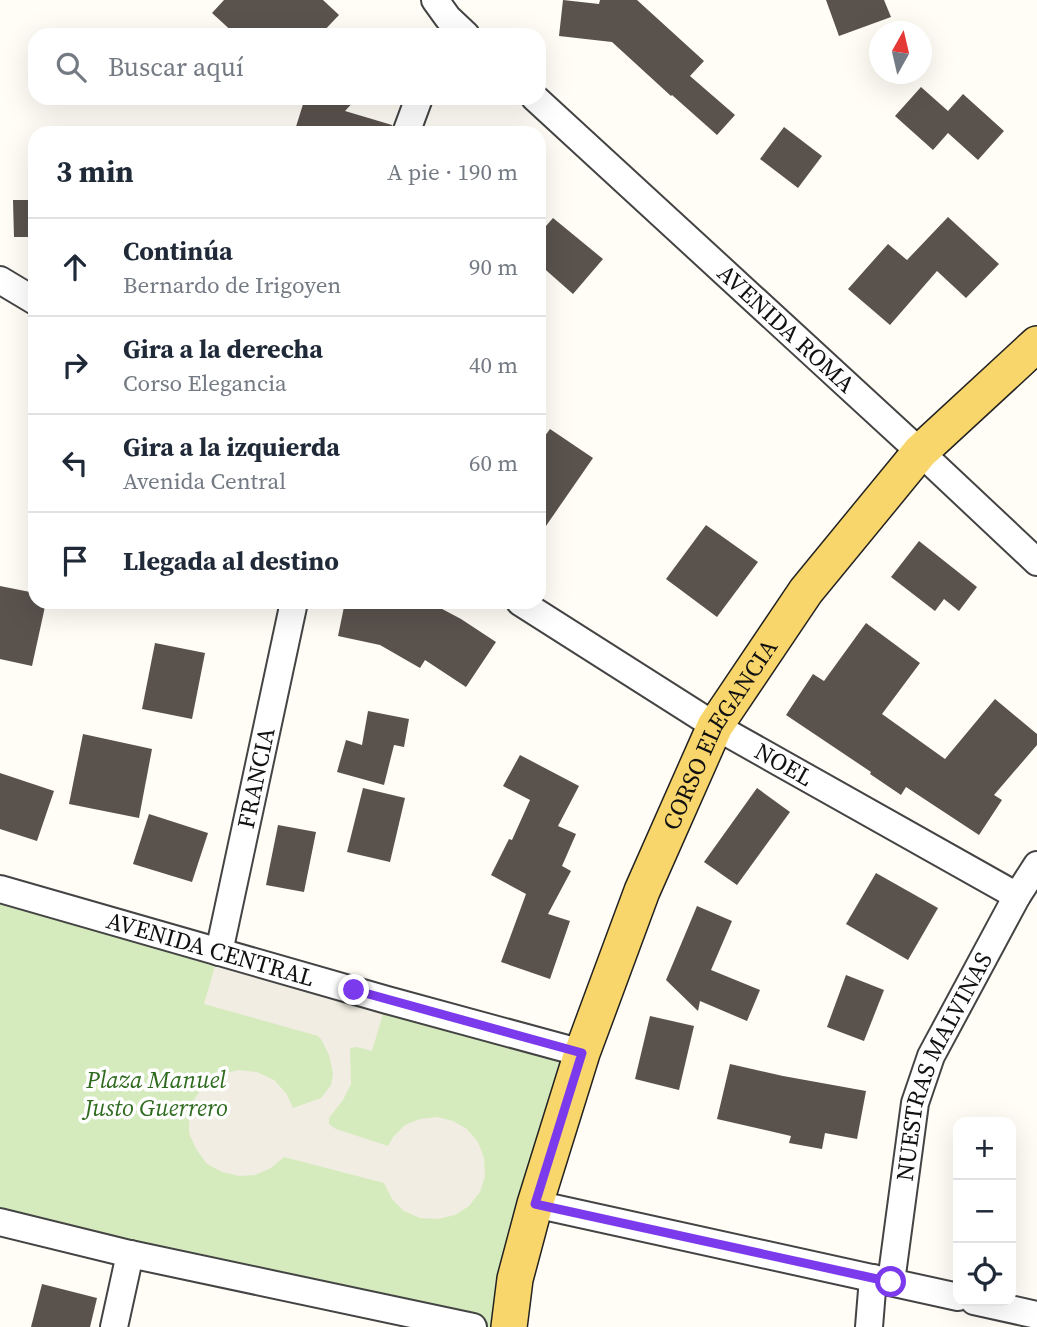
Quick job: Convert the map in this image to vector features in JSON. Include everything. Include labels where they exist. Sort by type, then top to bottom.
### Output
[{"type":"main road","name":"CORSO ELEGANCIA","points":[[509,1327],[515,1279],[535,1204],[582,1053],[642,891],[715,726],[806,591],[920,452],[1037,344]]},
{"type":"street","points":[[409,126],[416,105]]},
{"type":"street","name":"AVENIDA ROMA","points":[[543,105],[1037,562]]},
{"type":"street","points":[[0,279],[28,297]]},
{"type":"street","name":"FRANCIA","points":[[219,952],[292,609]]},
{"type":"street","name":"NOEL","points":[[531,609],[715,726],[1017,896]]},
{"type":"street","name":"NUESTRAS MALVINAS","points":[[869,1327],[882,1280],[915,1103],[931,1056],[1017,896],[1037,865]]},
{"type":"street","name":"AVENIDA CENTRAL","points":[[0,889],[582,1053]]},
{"type":"street","points":[[535,1204],[953,1296]]},
{"type":"street","points":[[0,1222],[130,1254],[473,1327]]},
{"type":"street","points":[[114,1327],[130,1254]]},
{"type":"street","points":[[996,1306],[1037,1315]]},
{"type":"green space","name":"Plaza Manuel Justo Guerrero","points":[[0,891],[582,1053],[509,1327],[476,1327],[0,1216]]},
{"type":"shaded area","points":[[219,952],[387,1000],[372,1051],[350,1048],[351,1084],[329,1118],[329,1124],[336,1129],[388,1146],[405,1125],[420,1119],[437,1117],[453,1121],[467,1129],[478,1142],[484,1158],[485,1176],[480,1192],[469,1206],[455,1215],[438,1219],[420,1218],[404,1211],[392,1199],[384,1183],[284,1157],[271,1168],[255,1175],[239,1176],[222,1172],[207,1164],[189,1133],[189,1115],[195,1098],[206,1083],[222,1074],[239,1070],[257,1072],[274,1080],[286,1093],[293,1108],[321,1098],[331,1085],[333,1074],[329,1055],[318,1036],[204,1004]]},
{"type":"building","points":[[224,0],[323,0],[339,15],[327,28],[228,28],[212,13]]},
{"type":"building","points":[[563,0],[599,4],[600,0],[637,0],[704,61],[690,76],[735,115],[717,135],[612,42],[559,36]]},
{"type":"building","points":[[826,0],[884,0],[891,17],[869,21],[869,25],[839,36]]},
{"type":"building","points":[[921,87],[948,111],[963,94],[1004,131],[978,160],[948,133],[933,150],[895,116]]},
{"type":"building","points":[[303,105],[351,105],[345,111],[392,125],[392,126],[296,126]]},
{"type":"building","points":[[784,127],[822,156],[798,188],[760,159]]},
{"type":"building","points":[[13,200],[28,200],[28,237],[14,237]]},
{"type":"building","points":[[948,217],[999,264],[966,298],[937,271],[890,325],[848,289],[888,244],[907,260]]},
{"type":"building","points":[[553,218],[603,259],[573,294],[546,270],[546,226]]},
{"type":"building","points":[[550,429],[593,458],[546,526],[546,434]]},
{"type":"building","points":[[706,525],[758,562],[717,617],[666,579]]},
{"type":"building","points":[[919,541],[977,587],[959,611],[944,599],[935,611],[891,577]]},
{"type":"building","points":[[0,586],[28,592],[28,609],[44,609],[32,666],[0,659]]},
{"type":"building","points":[[344,609],[442,609],[496,642],[466,687],[425,660],[420,668],[380,645],[338,636]]},
{"type":"building","points":[[866,623],[920,663],[882,714],[945,759],[995,699],[1037,734],[1037,745],[994,795],[1002,800],[979,835],[906,787],[901,795],[786,715],[813,674],[824,681]]},
{"type":"building","points":[[155,643],[205,653],[192,719],[142,709]]},
{"type":"building","points":[[368,711],[409,719],[404,747],[394,745],[384,785],[337,772],[346,740],[362,745]]},
{"type":"building","points":[[83,734],[152,749],[139,818],[69,804]]},
{"type":"building","points":[[520,755],[579,786],[558,826],[576,834],[562,866],[571,871],[548,914],[570,921],[550,979],[501,962],[526,894],[491,875],[509,839],[512,840],[530,800],[503,786]]},
{"type":"building","points":[[0,773],[54,791],[37,841],[0,829]]},
{"type":"building","points":[[363,788],[405,798],[390,862],[347,852]]},
{"type":"building","points":[[757,788],[790,812],[737,885],[704,862]]},
{"type":"building","points":[[149,814],[208,833],[192,882],[133,864]]},
{"type":"building","points":[[278,825],[316,832],[304,892],[266,885]]},
{"type":"building","points":[[876,873],[938,908],[908,960],[846,924]]},
{"type":"building","points":[[697,906],[732,921],[711,970],[760,990],[747,1021],[700,1001],[698,1011],[666,980]]},
{"type":"building","points":[[846,975],[884,990],[864,1041],[827,1027]]},
{"type":"building","points":[[650,1016],[694,1026],[679,1090],[635,1079]]},
{"type":"building","points":[[730,1064],[866,1091],[857,1139],[825,1133],[822,1149],[789,1143],[791,1136],[717,1119]]},
{"type":"building","points":[[42,1284],[97,1298],[90,1327],[31,1327]]},
{"type":"route","points":[[354,990],[582,1053],[535,1204],[891,1282]]}]
